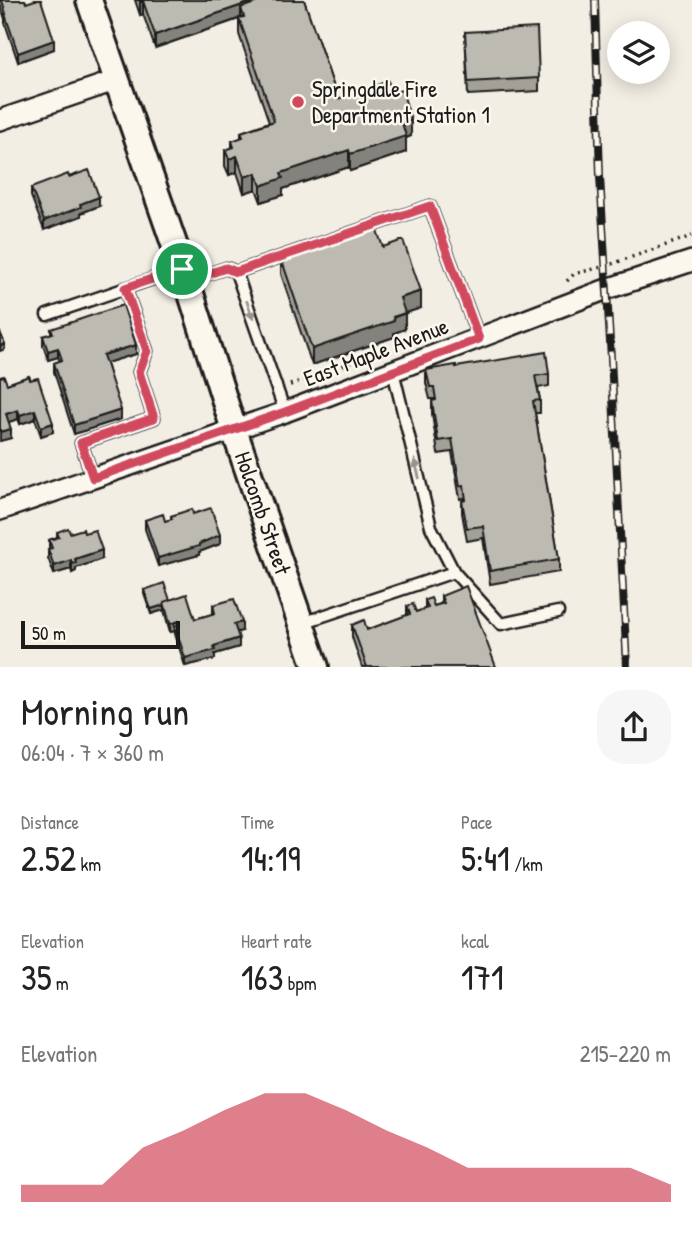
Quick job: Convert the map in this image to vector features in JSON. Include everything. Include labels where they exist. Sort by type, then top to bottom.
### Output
[{"type":"street","name":"Holcomb Street","points":[[89,0],[316,667]]},
{"type":"street","points":[[0,120],[117,80]]},
{"type":"street","name":"East Maple Avenue","points":[[0,510],[285,412],[607,289],[692,261]]},
{"type":"lane","points":[[47,315],[125,288],[226,268],[236,272],[430,206],[479,339]]},
{"type":"lane","points":[[236,272],[285,412]]},
{"type":"lane","points":[[93,478],[81,443],[154,418],[139,372],[147,351],[125,288]]},
{"type":"lane","points":[[393,371],[431,527],[454,572],[501,624],[558,612]]},
{"type":"lane","points":[[301,624],[454,572]]},
{"type":"building","points":[[2,0],[25,0],[26,3],[41,0],[54,40],[18,53]]},
{"type":"building","points":[[139,0],[257,0],[155,35],[143,1]]},
{"type":"building","name":"Springdale Fire Department Station 1","points":[[263,0],[304,0],[338,99],[388,81],[392,93],[402,90],[411,120],[402,123],[406,136],[350,154],[349,150],[281,173],[283,178],[261,186],[256,173],[244,177],[237,156],[229,159],[225,150],[234,147],[232,141],[243,137],[241,132],[274,121],[239,18],[244,17],[241,8]]},
{"type":"building","points":[[537,28],[539,78],[468,82],[465,32]]},
{"type":"building","points":[[89,170],[99,197],[44,221],[31,188],[68,174],[69,177]]},
{"type":"building","points":[[375,225],[383,247],[403,240],[421,291],[400,298],[405,313],[393,317],[394,321],[312,349],[281,258]]},
{"type":"building","points":[[123,305],[136,345],[103,355],[121,410],[74,425],[54,363],[62,360],[58,348],[48,351],[43,336],[53,333],[51,329]]},
{"type":"building","points":[[0,332],[5,344],[0,346]]},
{"type":"building","points":[[546,352],[549,374],[535,376],[540,400],[533,401],[559,559],[490,571],[483,526],[467,528],[462,501],[466,500],[464,485],[460,486],[452,439],[438,441],[432,401],[436,400],[434,387],[430,387],[426,370]]},
{"type":"building","points":[[4,376],[7,384],[29,376],[30,380],[38,378],[53,423],[41,427],[35,410],[20,415],[18,410],[6,414],[11,429],[0,432],[0,377]]},
{"type":"building","points":[[211,508],[220,535],[199,546],[158,558],[145,520],[163,514],[165,521],[172,519],[171,516],[192,509],[193,514]]},
{"type":"building","points":[[68,528],[70,533],[83,529],[84,533],[95,530],[102,550],[75,559],[76,563],[72,564],[71,560],[54,566],[48,549],[52,548],[49,540],[59,537],[57,532]]},
{"type":"building","points":[[164,583],[170,600],[151,609],[144,590]]},
{"type":"building","points":[[466,586],[496,667],[367,667],[352,625],[364,620],[367,630],[410,614],[407,606],[413,604],[416,612],[428,608],[425,600],[431,598],[434,606],[444,603],[441,596]]},
{"type":"building","points":[[187,594],[195,619],[215,613],[213,605],[234,599],[242,622],[234,624],[239,638],[214,646],[215,650],[185,658],[175,626],[180,624],[179,621],[170,624],[164,602]]},
{"type":"railway","points":[[595,0],[600,177],[627,667]]},
{"type":"place","name":"Springdale Fire Department Station 1","points":[[298,102]]},
{"type":"route","points":[[430,206],[479,339],[285,412],[93,478],[81,443],[154,418],[139,372],[147,351],[125,288],[182,269],[187,281],[226,268],[236,272],[430,206]]}]
